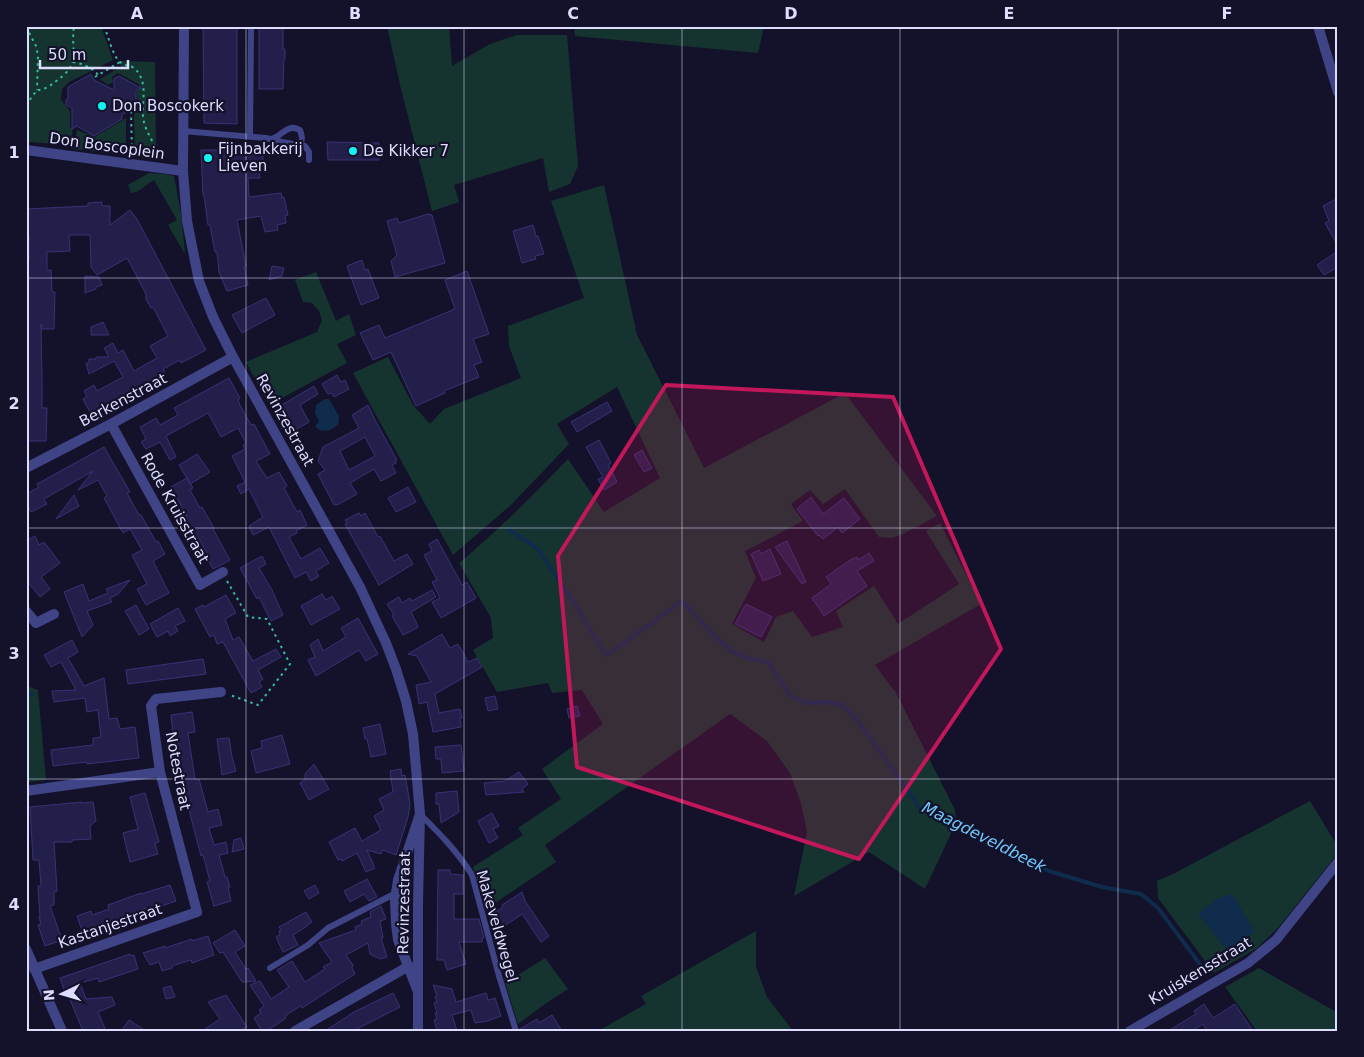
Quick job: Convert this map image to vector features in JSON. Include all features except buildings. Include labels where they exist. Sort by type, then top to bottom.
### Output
[{"type":"street","name":"Revinzestraat","points":[[184,26],[184,171],[187,220],[199,281],[213,317],[233,357],[360,587],[386,643],[406,701],[413,734],[420,814],[418,1031]]},
{"type":"street","points":[[1318,26],[1338,92]]},
{"type":"street","name":"Don Boscoplein","points":[[26,150],[184,171]]},
{"type":"street","name":"Berkenstraat","points":[[26,468],[233,357]]},
{"type":"street","name":"Rode Kruisstraat","points":[[111,424],[200,585],[222,572]]},
{"type":"street","points":[[26,610],[36,623],[54,614]]},
{"type":"street","name":"Notestraat","points":[[197,912],[160,772],[151,706],[156,699],[221,692]]},
{"type":"street","points":[[26,791],[160,772]]},
{"type":"street","name":"Revinzestraat","points":[[418,992],[398,940],[396,893],[398,880],[420,814]]},
{"type":"street","name":"Kruiskensstraat","points":[[1130,1031],[1248,963],[1276,940],[1338,862]]},
{"type":"street","name":"Kastanjestraat","points":[[34,969],[197,912]]},
{"type":"street","points":[[26,949],[62,1031]]},
{"type":"street","points":[[295,1031],[308,1027],[409,966]]},
{"type":"lane","points":[[250,136],[252,29]]},
{"type":"lane","points":[[271,139],[281,135],[290,127],[295,127],[302,134],[303,139],[300,145]]},
{"type":"lane","points":[[183,131],[250,136],[305,146],[309,152],[309,160]]},
{"type":"lane","name":"Makeveldwegel","points":[[420,814],[465,864],[472,875],[498,976],[516,1031]]},
{"type":"lane","points":[[270,968],[308,945],[328,928],[396,893]]},
{"type":"path","points":[[26,26],[36,46],[38,56],[37,90],[26,105]]},
{"type":"path","points":[[37,90],[42,90],[67,73],[73,62],[74,26]]},
{"type":"path","points":[[104,26],[115,55],[120,62],[133,66],[142,80],[144,90],[144,122],[156,147],[159,168]]},
{"type":"path","points":[[73,62],[83,64],[93,70],[97,76],[120,62]]},
{"type":"path","points":[[131,111],[132,164]]},
{"type":"path","points":[[221,692],[258,705],[290,664],[266,619],[248,617],[222,572]]},
{"type":"highlighted area","points":[[666,385],[893,397],[1001,649],[859,859],[577,767],[558,556]]},
{"type":"green space","points":[[26,26],[101,26],[113,60],[69,82],[62,89],[61,100],[70,111],[70,128],[73,128],[70,145],[26,141]]},
{"type":"green space","points":[[387,26],[449,26],[452,66],[490,44],[517,35],[567,35],[578,166],[570,184],[549,192],[543,158],[454,185],[459,202],[432,211]]},
{"type":"green space","points":[[574,26],[764,26],[758,53],[575,36]]},
{"type":"green space","points":[[120,61],[155,62],[156,158],[135,156],[134,113],[138,112],[137,93],[140,85],[118,73],[112,77],[113,82],[108,85],[100,79],[121,68]]},
{"type":"green space","points":[[126,118],[126,155],[74,149],[77,130],[95,137]]},
{"type":"green space","points":[[149,173],[174,176],[181,214],[185,254],[168,225],[177,220],[154,180],[140,190],[131,193],[128,185]]},
{"type":"green space","points":[[604,185],[637,335],[704,468],[845,393],[937,516],[903,534],[891,538],[879,537],[845,489],[823,504],[810,490],[791,504],[803,521],[745,551],[756,578],[732,624],[764,642],[776,617],[793,611],[812,637],[843,627],[836,611],[874,586],[898,624],[959,584],[926,531],[940,523],[981,604],[875,665],[896,693],[955,810],[956,823],[925,889],[869,852],[794,896],[807,832],[801,803],[790,773],[767,741],[730,714],[545,845],[556,862],[486,909],[473,867],[523,835],[518,828],[561,799],[542,769],[603,724],[582,690],[552,693],[548,683],[497,692],[473,650],[493,638],[491,618],[459,563],[501,526],[568,459],[604,512],[660,478],[617,387],[557,424],[569,444],[512,504],[453,555],[353,373],[388,357],[413,405],[430,424],[444,409],[521,378],[509,346],[508,326],[584,298],[551,201]]},
{"type":"green space","points":[[316,272],[336,321],[349,314],[356,335],[337,344],[347,363],[269,405],[246,362],[317,332],[322,320],[319,311],[312,303],[303,302],[295,280]]},
{"type":"green space","points":[[26,686],[38,690],[46,780],[26,782]]},
{"type":"green space","points":[[1310,801],[1338,847],[1338,853],[1278,928],[1257,948],[1214,973],[1158,898],[1157,881]]},
{"type":"green space","points":[[756,931],[756,967],[767,997],[793,1031],[598,1031],[646,1004],[641,996]]},
{"type":"green space","points":[[545,958],[568,989],[518,1024],[505,983]]},
{"type":"green space","points":[[1259,968],[1338,1013],[1338,1031],[1257,1031],[1225,987]]},
{"type":"water","points":[[325,399],[329,399],[339,416],[338,425],[323,431],[315,426],[319,422],[315,413],[316,405]]},
{"type":"water","points":[[1232,893],[1255,932],[1226,949],[1198,914],[1217,899]]},
{"type":"waterway","name":"Maagdeveldbeek","points":[[508,529],[537,548],[607,655],[682,601],[731,651],[751,659],[768,662],[790,696],[807,703],[826,702],[841,704],[858,721],[920,808],[1049,871],[1102,887],[1141,894],[1158,908],[1205,971]]},
{"type":"waterway","name":"Maagdeveldbeek","points":[[26,692],[32,694]]},
{"type":"place","name":"Don Boscokerk","points":[[102,106]]},
{"type":"place","name":"De Kikker 7","points":[[353,151]]},
{"type":"place","name":"Fijnbakkerij Lieven","points":[[208,158]]}]
